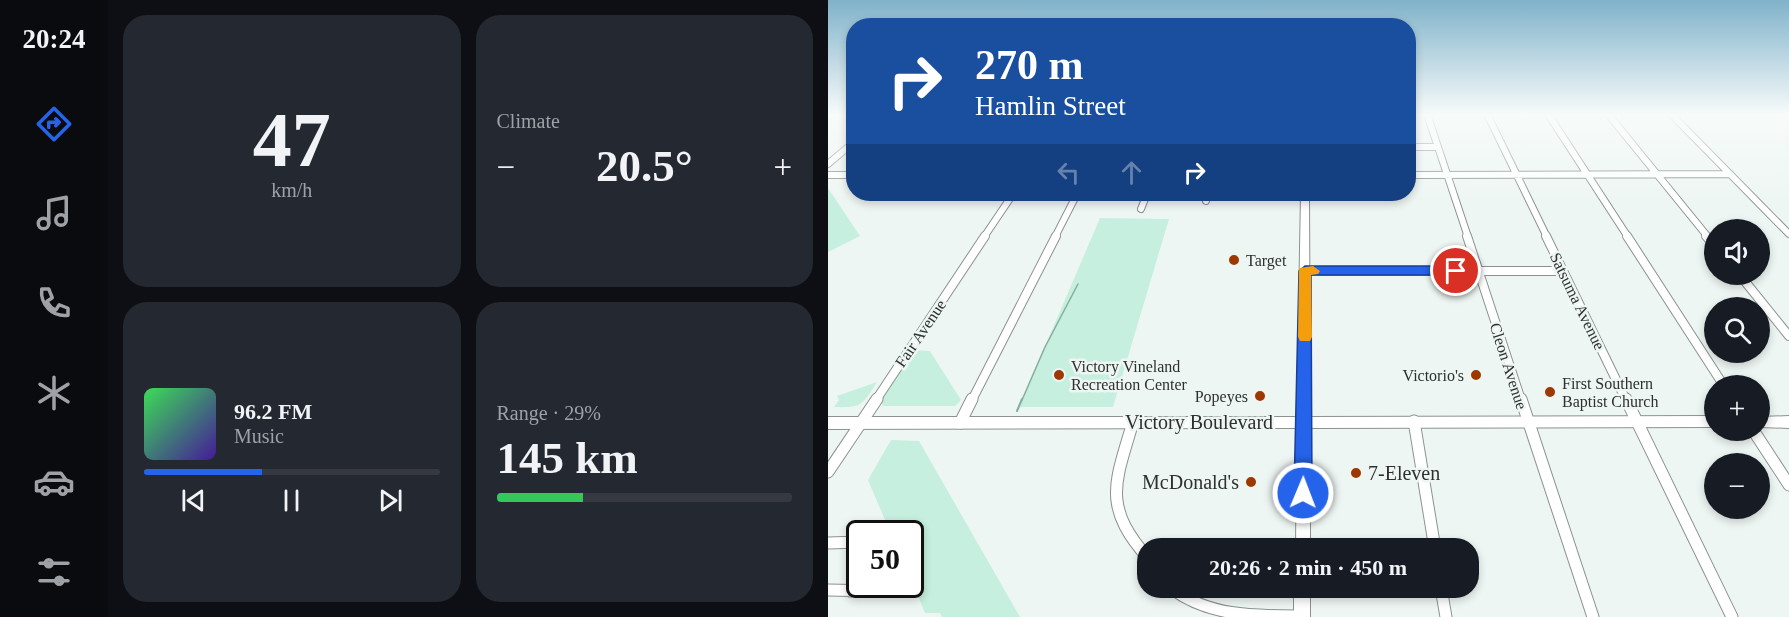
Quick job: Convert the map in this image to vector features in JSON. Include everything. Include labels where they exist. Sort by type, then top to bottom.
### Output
[{"type":"main road","points":[[1303,538],[1305,201]]},
{"type":"main road","name":"Victory Boulevard","points":[[828,423],[1704,422]]},
{"type":"main road","points":[[1770,422],[1789,422]]},
{"type":"main road","points":[[1302,598],[1302,616]]},
{"type":"street","name":"Cleon Avenue","points":[[1437,143],[1593,617]]},
{"type":"street","name":"Satsuma Avenue","points":[[1501,143],[1732,617]]},
{"type":"street","points":[[1566,143],[1717,375]]},
{"type":"street","points":[[1631,143],[1704,233]]},
{"type":"street","points":[[1699,143],[1789,234]]},
{"type":"street","points":[[1416,147],[1438,147]]},
{"type":"street","points":[[828,164],[846,149]]},
{"type":"street","points":[[1416,175],[1730,174]]},
{"type":"street","points":[[828,175],[846,175]]},
{"type":"street","name":"Fair Avenue","points":[[828,472],[1007,201]]},
{"type":"street","points":[[960,423],[1073,201]]},
{"type":"street","points":[[1141,209],[1144,201]]},
{"type":"street","points":[[1305,271],[1563,271]]},
{"type":"street","points":[[1748,285],[1789,336]]},
{"type":"street","points":[[1133,422],[1116,497],[1119,516],[1137,544]]},
{"type":"street","points":[[1414,422],[1433,538]]},
{"type":"street","points":[[1761,441],[1789,485]]},
{"type":"street","points":[[828,543],[846,542]]},
{"type":"street","points":[[828,590],[846,591]]},
{"type":"street","points":[[1185,598],[1197,607],[1219,614],[1302,616]]},
{"type":"street","points":[[1443,598],[1446,617]]},
{"type":"green space","points":[[828,188],[860,236],[828,252]]},
{"type":"green space","points":[[1100,218],[1169,219],[1113,407],[1019,407]]},
{"type":"green space","points":[[914,350],[930,351],[961,400],[955,406],[883,406],[881,400]]},
{"type":"green space","points":[[877,382],[860,404],[850,407],[834,407],[839,400],[837,396]]},
{"type":"green space","points":[[891,440],[919,441],[1020,617],[942,617],[940,613],[925,613],[919,598],[924,598],[924,520],[885,520],[868,480]]},
{"type":"waterway","points":[[1022,400],[1045,347],[1078,284]]},
{"type":"waterway","points":[[1017,411],[1022,399]]},
{"type":"slow traffic","points":[[1305,337],[1305,271],[1313,271]]},
{"type":"place","name":"Target","points":[[1234,260]]},
{"type":"place","name":"Victory Vineland Recreation Center","points":[[1059,375]]},
{"type":"place","name":"Victorio's","points":[[1476,375]]},
{"type":"place","name":"First Southern Baptist Church","points":[[1550,392]]},
{"type":"place","name":"Popeyes","points":[[1260,396]]},
{"type":"place","name":"7-Eleven","points":[[1356,473]]},
{"type":"place","name":"McDonald's","points":[[1251,482]]},
{"type":"route","points":[[1303,493],[1305,271],[1456,271]]}]
